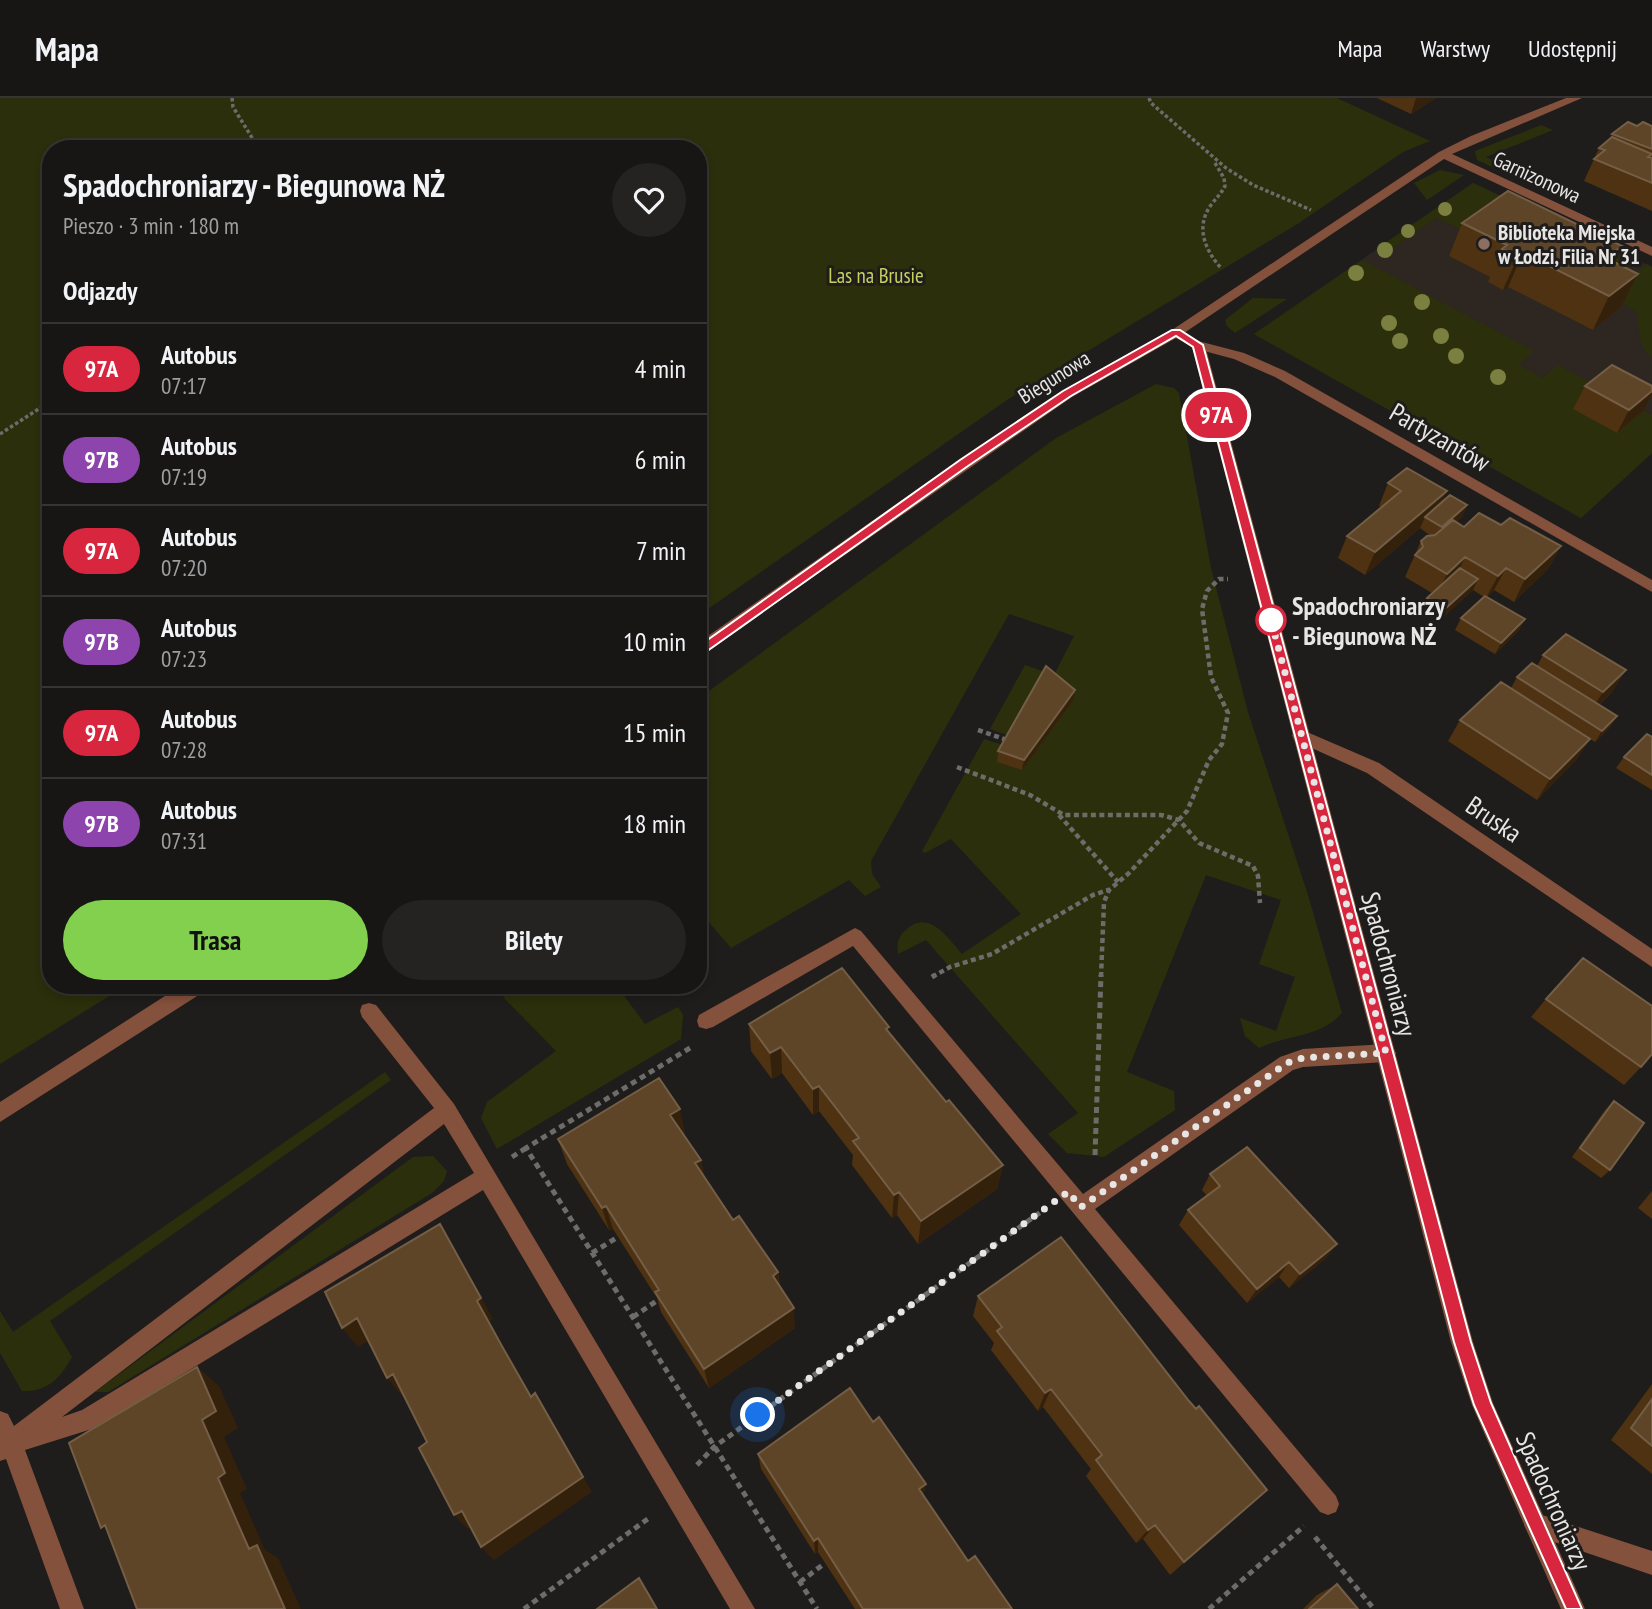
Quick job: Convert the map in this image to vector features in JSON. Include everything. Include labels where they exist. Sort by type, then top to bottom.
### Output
[{"type":"street","name":"Biegunowa","points":[[707,645],[964,463],[1067,394],[1176,332],[1443,154],[1475,138],[1576,98]]},
{"type":"street","name":"Garnizonowa","points":[[1443,154],[1652,252]]},
{"type":"street","points":[[1176,332],[1198,345]]},
{"type":"street","name":"Partyzantów","points":[[1198,345],[1239,356],[1280,374],[1652,587]]},
{"type":"street","name":"Spadochroniarzy","points":[[1198,345],[1465,1351],[1483,1405],[1573,1609]]},
{"type":"street","name":"Bruska","points":[[1300,736],[1373,768],[1652,959]]},
{"type":"street","points":[[706,1021],[855,936],[1081,1199],[1328,1504]]},
{"type":"street","points":[[0,1112],[184,994]]},
{"type":"street","points":[[369,1011],[447,1110],[743,1609]]},
{"type":"street","points":[[1081,1199],[1287,1063],[1303,1058],[1386,1053]]},
{"type":"street","points":[[6,1447],[447,1110]]},
{"type":"street","points":[[6,1447],[87,1420],[486,1177]]},
{"type":"street","points":[[0,1422],[6,1447],[72,1609]]},
{"type":"street","points":[[1536,1525],[1652,1563]]},
{"type":"path","points":[[232,98],[233,107],[253,140]]},
{"type":"path","points":[[1141,98],[1150,100],[1213,159],[1253,185],[1341,222]]},
{"type":"path","points":[[1213,159],[1225,181],[1225,188],[1207,211],[1203,230],[1204,244],[1223,271]]},
{"type":"path","points":[[0,434],[42,407]]},
{"type":"path","points":[[903,993],[950,967],[992,954],[1093,895],[1109,890],[1187,811],[1209,760],[1222,744],[1227,713],[1225,702],[1212,677],[1202,609],[1207,591],[1219,579]]},
{"type":"path","points":[[978,730],[1008,741]]},
{"type":"path","points":[[957,767],[1030,795],[1064,815],[1161,815],[1179,820],[1199,843],[1253,866],[1258,876],[1260,903]]},
{"type":"path","points":[[1056,812],[1118,883]]},
{"type":"path","points":[[524,1609],[652,1517],[714,1447],[1081,1199],[1104,902],[1109,890]]},
{"type":"path","points":[[706,1021],[701,1042],[526,1148],[817,1609]]},
{"type":"path","points":[[592,1253],[618,1237]]},
{"type":"path","points":[[632,1317],[658,1300]]},
{"type":"path","points":[[1209,1609],[1328,1504]]},
{"type":"path","points":[[1305,1525],[1374,1609]]},
{"type":"path","points":[[800,1581],[825,1563]]},
{"type":"shaded area","points":[[1473,183],[1652,267],[1652,453],[1581,518],[1254,334]]},
{"type":"green space","name":"Las na Brusie","points":[[0,98],[1337,98],[1430,141],[1403,152],[1299,223],[1007,400],[707,610],[707,140],[42,140],[42,994],[113,994],[0,1064]]},
{"type":"green space","points":[[1541,125],[1553,130],[1486,157],[1580,201],[1575,205],[1477,160],[1475,151]]},
{"type":"green space","points":[[1440,170],[1464,175],[1427,200],[1414,183]]},
{"type":"green space","points":[[1473,183],[1638,260],[1613,279],[1471,234],[1436,218],[1384,254],[1375,250]]},
{"type":"green space","points":[[1362,260],[1534,351],[1519,365],[1542,378],[1558,365],[1652,415],[1652,453],[1581,518],[1254,334]]},
{"type":"green space","points":[[1647,264],[1652,267],[1652,357],[1641,343],[1638,313],[1606,293]]},
{"type":"green space","points":[[1253,298],[1287,299],[1235,333],[1225,320]]},
{"type":"green space","points":[[1156,384],[1174,388],[1179,393],[1211,568],[1248,712],[1308,895],[1342,1013],[1324,1027],[1259,1048],[1245,1036],[1240,1018],[1276,1031],[1295,977],[1259,964],[1281,900],[1206,875],[1127,1072],[1174,1091],[1175,1110],[1104,1157],[1067,1153],[1048,1134],[1078,1113],[926,940],[898,954],[898,940],[915,924],[923,922],[937,928],[962,954],[1021,914],[951,839],[925,853],[922,851],[984,739],[1006,746],[1010,736],[990,729],[1025,665],[1054,675],[1074,636],[1009,614],[871,861],[872,874],[881,887],[865,896],[849,880],[731,948],[707,921],[707,692],[1056,438]]},
{"type":"green space","points":[[507,994],[623,994],[645,1024],[678,1007],[683,1015],[681,1039],[497,1149],[481,1118],[487,1102],[556,1051],[503,997]]},
{"type":"green space","points":[[385,1072],[391,1080],[50,1321],[72,1357],[52,1382],[39,1389],[22,1391],[0,1353],[0,1311],[13,1332]]},
{"type":"green space","points":[[433,1156],[447,1171],[444,1181],[432,1193],[108,1392],[95,1392],[413,1157]]},
{"type":"building","points":[[1628,122],[1637,126],[1643,122],[1652,126],[1652,149],[1612,134]]},
{"type":"building","points":[[1612,137],[1652,154],[1648,157],[1652,158],[1652,183],[1594,159],[1605,150],[1599,148]]},
{"type":"building","points":[[1508,191],[1622,246],[1606,258],[1638,274],[1609,296],[1523,253],[1518,256],[1502,249],[1507,245],[1462,223]]},
{"type":"building","points":[[1612,365],[1652,386],[1652,391],[1629,410],[1585,386]]},
{"type":"building","points":[[1407,468],[1447,491],[1375,552],[1347,536],[1401,491],[1388,483]]},
{"type":"building","points":[[1450,495],[1467,505],[1442,527],[1425,517]]},
{"type":"building","points":[[1479,513],[1501,525],[1510,518],[1561,546],[1525,579],[1506,568],[1498,576],[1465,557],[1447,574],[1415,555],[1423,547],[1421,541],[1427,536],[1435,535],[1453,520],[1464,527]]},
{"type":"building","points":[[1460,568],[1478,579],[1445,609],[1427,598]]},
{"type":"building","points":[[1485,596],[1525,619],[1501,643],[1461,618]]},
{"type":"building","points":[[1566,634],[1626,670],[1603,692],[1543,655]]},
{"type":"building","points":[[1532,663],[1617,716],[1602,731],[1517,677]]},
{"type":"building","points":[[1046,666],[1075,690],[1024,760],[998,751]]},
{"type":"building","points":[[1501,682],[1590,739],[1550,779],[1460,720]]},
{"type":"building","points":[[1647,734],[1652,737],[1652,775],[1624,757]]},
{"type":"building","points":[[1583,958],[1652,1006],[1652,1054],[1641,1067],[1546,999]]},
{"type":"building","points":[[842,968],[889,1027],[886,1029],[946,1102],[949,1100],[1003,1165],[921,1221],[899,1192],[894,1195],[853,1141],[859,1138],[819,1086],[813,1089],[781,1047],[770,1053],[749,1024]]},
{"type":"building","points":[[659,1078],[680,1109],[670,1115],[701,1160],[695,1163],[733,1220],[739,1216],[778,1272],[773,1276],[794,1308],[704,1369],[655,1292],[659,1290],[606,1206],[602,1208],[558,1139]]},
{"type":"building","points":[[1614,1101],[1644,1123],[1610,1170],[1580,1148]]},
{"type":"building","points":[[1247,1147],[1337,1244],[1300,1274],[1289,1262],[1257,1289],[1188,1210],[1220,1186],[1210,1174]]},
{"type":"building","points":[[440,1224],[481,1298],[477,1301],[503,1348],[531,1397],[535,1393],[583,1477],[481,1547],[462,1511],[454,1515],[419,1448],[427,1442],[393,1374],[387,1378],[357,1318],[342,1328],[325,1292]]},
{"type":"building","points":[[1061,1237],[1189,1401],[1196,1409],[1199,1406],[1267,1490],[1184,1562],[1155,1525],[1148,1530],[1096,1460],[1102,1455],[1051,1389],[1045,1393],[997,1331],[1002,1327],[978,1296]]},
{"type":"building","points":[[197,1367],[216,1411],[202,1420],[225,1473],[218,1478],[249,1549],[257,1545],[285,1609],[137,1609],[105,1525],[101,1528],[69,1443]]},
{"type":"building","points":[[850,1388],[873,1422],[879,1417],[926,1484],[919,1489],[968,1561],[975,1556],[1012,1609],[863,1609],[818,1538],[814,1541],[758,1454]]},
{"type":"building","points":[[1652,1399],[1652,1446],[1631,1428]]},
{"type":"building","points":[[639,1578],[657,1609],[597,1609]]},
{"type":"building","points":[[1337,1584],[1358,1609],[1309,1609]]},
{"type":"bus line","name":"97A","points":[[707,645],[964,463],[1067,394],[1176,332],[1198,345],[1462,1342],[1483,1405],[1573,1609]]},
{"type":"place","name":"Biblioteka Miejska w Łodzi, Filia Nr 31","points":[[1484,244]]},
{"type":"place","name":"Spadochroniarzy - Biegunowa NŻ","points":[[1271,620]]},
{"type":"route","points":[[758,1415],[1068,1192],[1081,1207],[1287,1063],[1303,1058],[1386,1053],[1271,620]]}]
